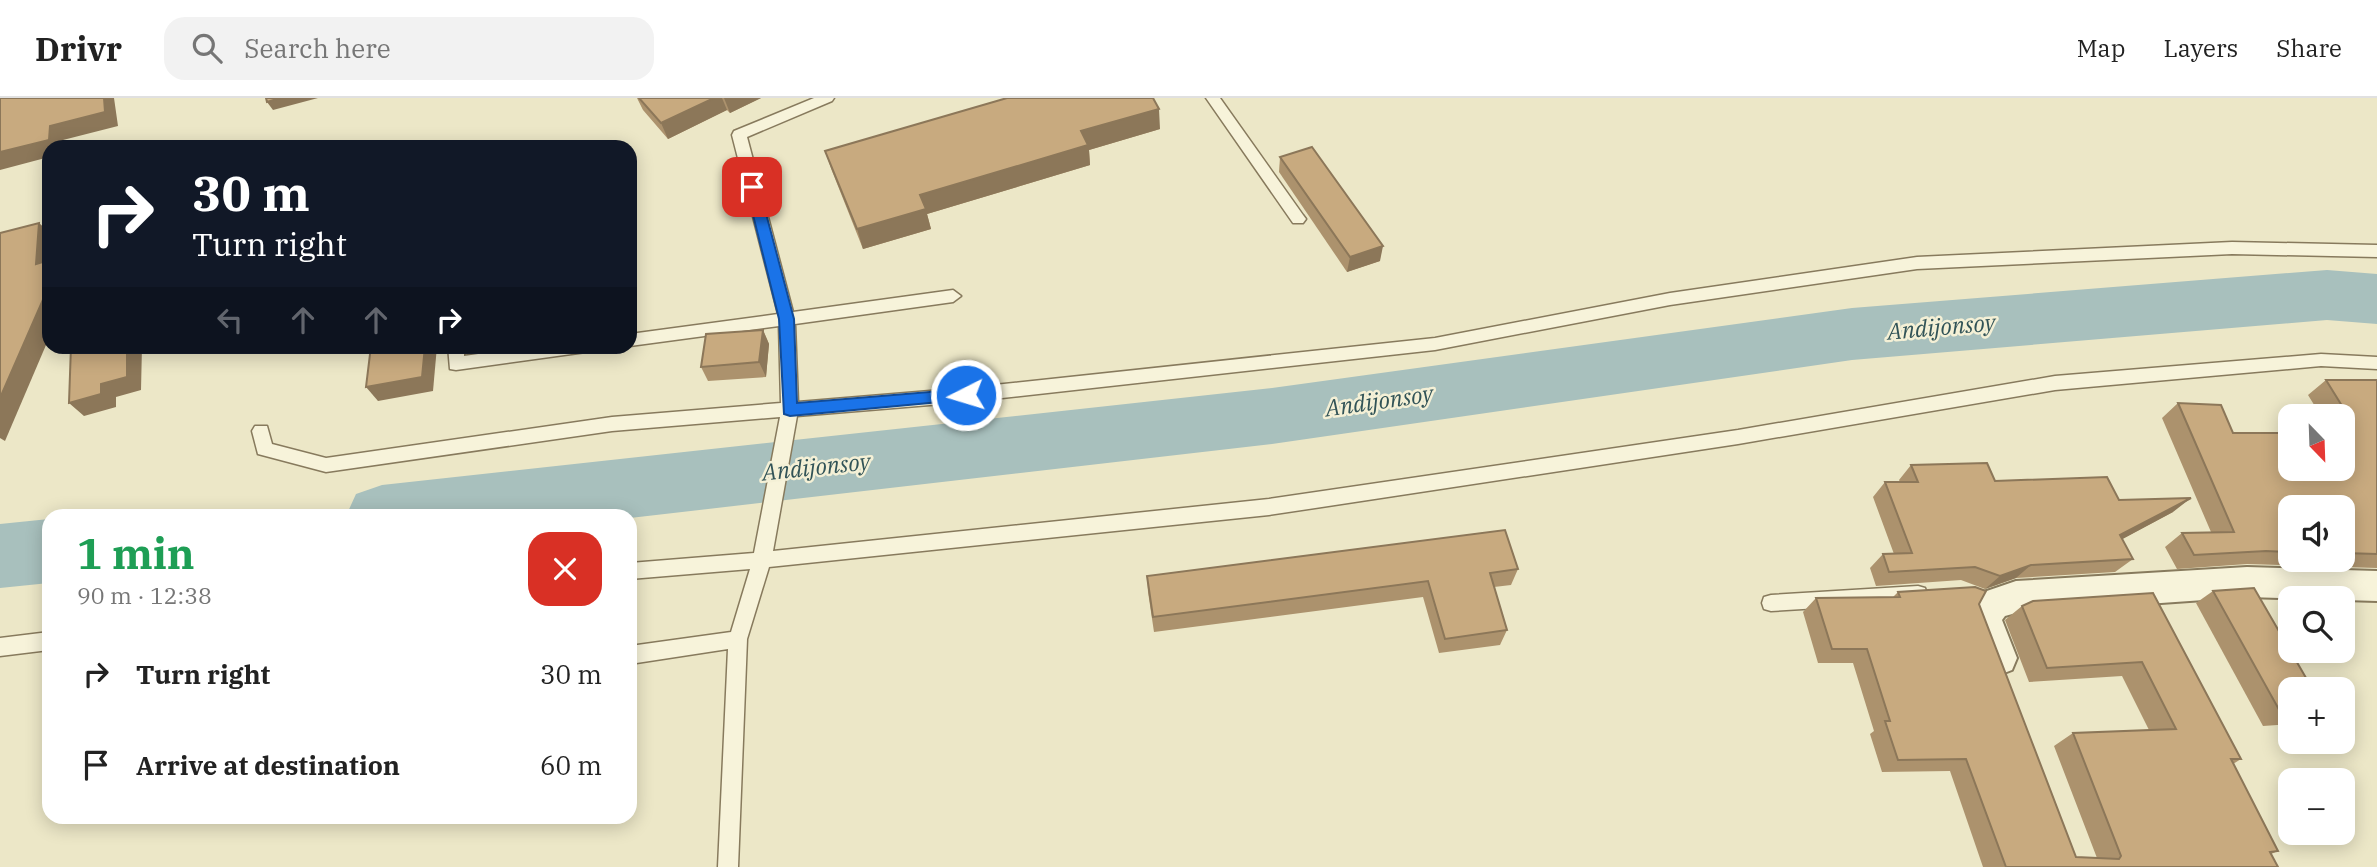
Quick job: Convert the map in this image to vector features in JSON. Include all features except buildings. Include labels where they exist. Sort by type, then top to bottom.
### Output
[{"type":"street","points":[[2012,692],[1984,618],[1982,600],[2247,582],[2377,586]]},
{"type":"lane","points":[[728,867],[738,639],[762,560],[790,409],[787,319],[739,135],[827,98]]},
{"type":"lane","points":[[1213,98],[1298,219]]},
{"type":"lane","points":[[261,431],[264,449],[326,465],[612,424],[966,395],[1435,344],[1670,299],[1917,263],[2232,248],[2377,251]]},
{"type":"lane","points":[[637,340],[953,296]]},
{"type":"lane","points":[[456,354],[456,364],[528,354]]},
{"type":"lane","points":[[637,570],[762,560],[1269,507],[1738,437],[2055,383],[2321,360],[2377,363]]},
{"type":"lane","points":[[1771,603],[1934,593]]},
{"type":"lane","points":[[637,654],[738,639]]},
{"type":"lane","points":[[0,648],[42,642]]},
{"type":"waterway","name":"Andijonsoy","points":[[444,509],[1272,416],[1852,334],[2327,295],[2377,299]]},
{"type":"waterway","name":"Andijonsoy","points":[[0,556],[42,552]]},
{"type":"route","points":[[752,187],[787,319],[790,409],[966,395]]}]
